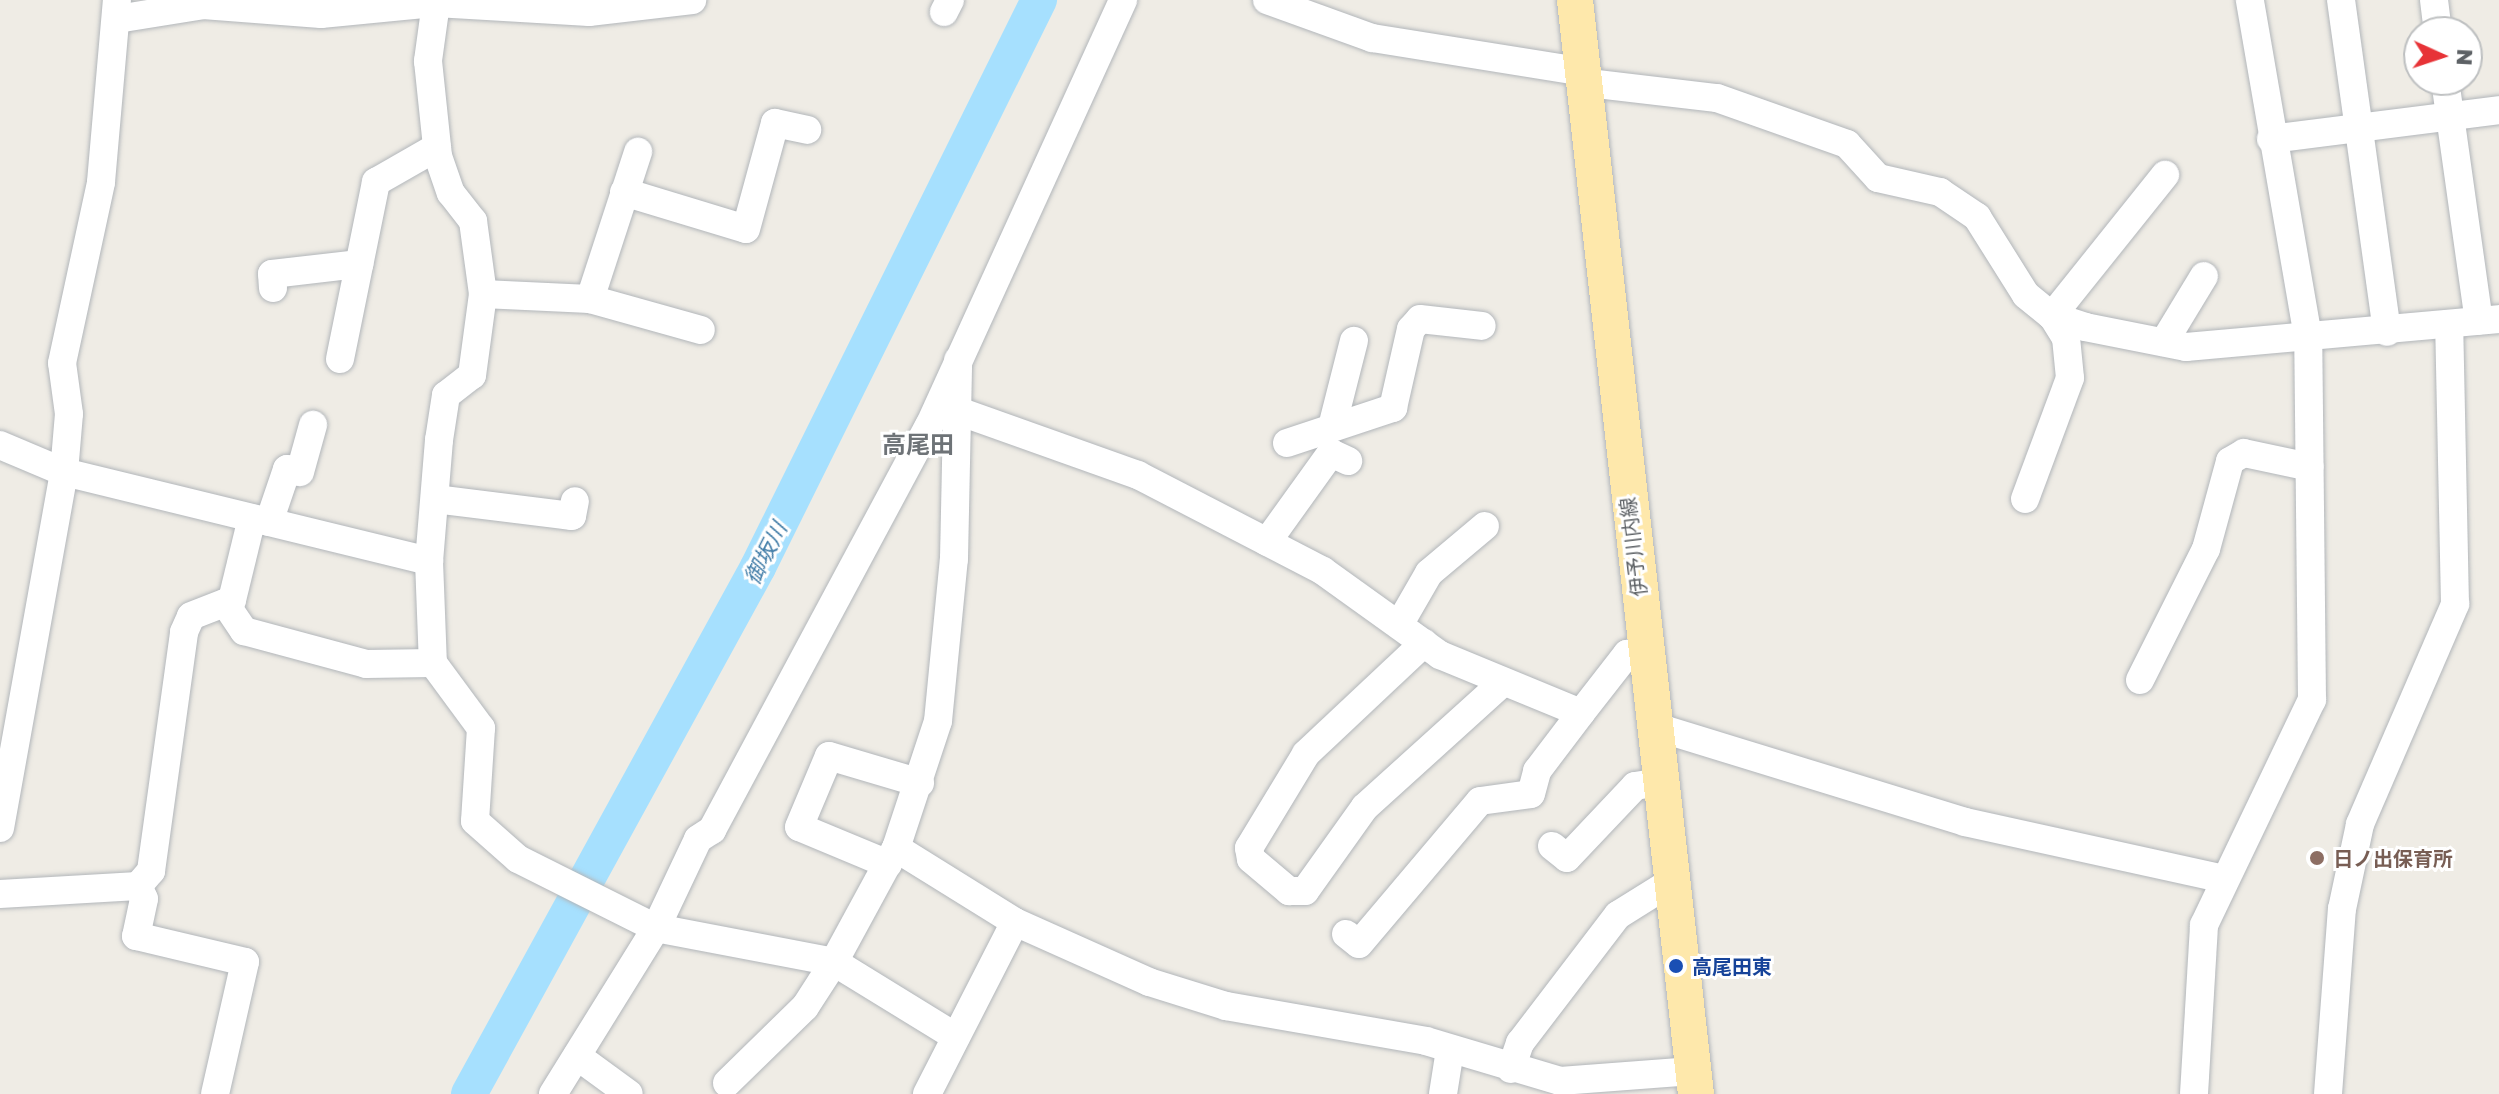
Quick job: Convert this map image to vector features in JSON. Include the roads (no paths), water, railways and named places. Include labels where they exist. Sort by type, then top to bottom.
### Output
[{"type":"main road","name":"伊予川内線","points":[[1575,0],[1579,77],[1695,1082]]},
{"type":"street","points":[[0,828],[64,472],[69,414],[62,363],[101,182],[117,10],[203,5],[321,14],[442,2],[589,12],[692,0]]},
{"type":"street","points":[[553,1094],[651,926],[929,426],[1123,0]]},
{"type":"street","points":[[1267,0],[1372,38],[1579,77],[1717,98],[1790,118],[1847,144],[1878,178],[1940,192],[1977,217],[2026,295],[2052,316],[2066,338],[2070,378],[2025,499]]},
{"type":"street","points":[[2194,1094],[2204,925],[2312,700],[2308,337],[2271,139],[2250,0]]},
{"type":"street","points":[[2341,0],[2387,332]]},
{"type":"street","points":[[442,2],[428,61],[437,147],[451,193],[473,221],[483,294],[472,375],[446,395],[429,561],[433,663],[481,728],[475,821],[518,859],[651,926],[834,962],[956,1037]]},
{"type":"street","points":[[2052,316],[2164,342],[2387,332],[2489,320],[2447,96]]},
{"type":"street","points":[[2271,139],[2499,110]]},
{"type":"street","points":[[624,192],[746,229],[775,123],[807,130]]},
{"type":"street","points":[[340,359],[376,182],[437,147]]},
{"type":"street","points":[[590,299],[638,152]]},
{"type":"street","points":[[2052,316],[2165,175]]},
{"type":"street","points":[[273,288],[272,274],[359,264]]},
{"type":"street","points":[[2164,342],[2204,276]]},
{"type":"street","points":[[483,294],[590,299],[701,330]]},
{"type":"street","points":[[1287,443],[1333,443],[1393,408],[1411,329],[1420,319],[1482,326]]},
{"type":"street","points":[[2328,1094],[2342,909],[2360,824],[2455,604],[2449,327]]},
{"type":"street","points":[[1267,542],[1333,443],[1354,341]]},
{"type":"street","points":[[727,1083],[805,1007],[834,962],[892,856],[920,783],[945,674],[958,360]]},
{"type":"street","points":[[958,411],[1138,475],[1267,542],[1424,643],[1502,683],[1581,713]]},
{"type":"street","points":[[138,886],[153,861],[187,622],[225,603],[239,582],[260,520],[287,469],[300,472],[313,425]]},
{"type":"street","points":[[0,445],[64,472],[429,561]]},
{"type":"street","points":[[2140,680],[2206,549],[2230,461],[2244,453],[2310,467]]},
{"type":"street","points":[[435,499],[572,516],[575,501]]},
{"type":"street","points":[[1399,625],[1429,573],[1485,526]]},
{"type":"street","points":[[225,603],[244,631],[366,664],[433,663]]},
{"type":"street","points":[[1424,643],[1306,754],[1249,848],[1251,859],[1289,891],[1305,891],[1365,807],[1502,683]]},
{"type":"street","points":[[1346,934],[1359,944],[1480,801],[1531,794],[1537,771],[1627,654],[1645,652]]},
{"type":"street","points":[[1653,726],[1965,822],[2224,879]]},
{"type":"street","points":[[920,783],[829,756],[799,827],[892,856],[1015,922],[1149,982],[1226,1006],[1450,1050],[1511,1069],[1597,1083],[1695,1082]]},
{"type":"street","points":[[1552,846],[1567,858],[1635,786],[1659,782]]},
{"type":"street","points":[[1511,1069],[1520,1043],[1618,915],[1671,882]]},
{"type":"street","points":[[0,894],[138,886]]},
{"type":"street","points":[[138,886],[144,899],[136,936],[245,962],[215,1094]]},
{"type":"street","points":[[927,1094],[1015,922]]},
{"type":"street","points":[[1443,1094],[1450,1050]]},
{"type":"street","points":[[577,1056],[629,1094]]},
{"type":"waterway","name":"御坂川","points":[[469,1094],[758,567],[1039,0]]},
{"type":"place","name":"日ノ出保育所","points":[[2317,858]]},
{"type":"place","name":"高尾田東","points":[[1676,966]]},
{"type":"district","name":"高尾田","points":[[918,444]]}]
